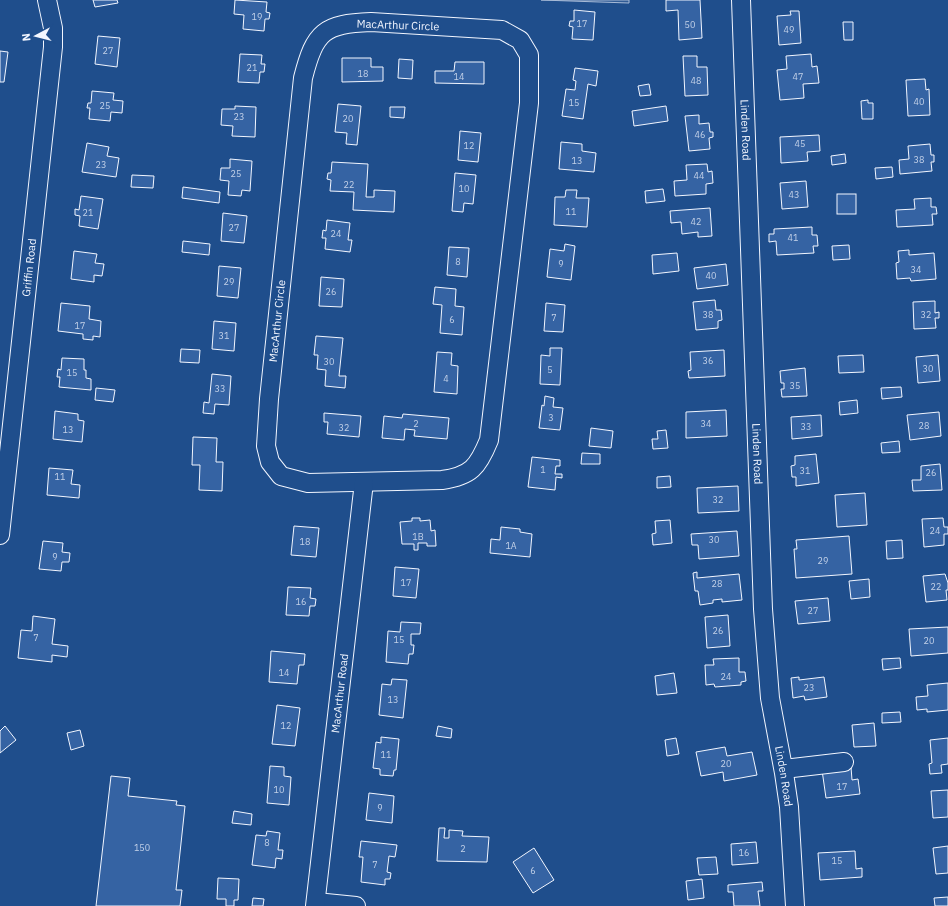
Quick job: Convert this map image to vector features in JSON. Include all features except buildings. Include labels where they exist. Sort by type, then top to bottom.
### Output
[{"type":"street","name":"Griffin Road","points":[[0,535],[53,47],[53,28],[47,0]]},
{"type":"street","name":"Linden Road","points":[[741,0],[763,609],[770,698],[784,769],[792,841],[795,906]]},
{"type":"street","name":"MacArthur Circle","points":[[371,22],[502,30],[520,40],[529,55],[530,78],[529,104],[489,440],[481,460],[470,472],[458,478],[442,480],[364,482],[308,483],[281,476],[270,462],[266,446],[269,399],[303,78],[309,54],[318,38],[329,28],[348,23],[371,22]]},
{"type":"street","name":"MacArthur Road","points":[[315,904],[364,482]]},
{"type":"street","points":[[784,769],[844,762]]},
{"type":"street","points":[[315,904],[356,906]]},
{"type":"shaded area","points":[[541,0],[629,0],[629,3]]}]
